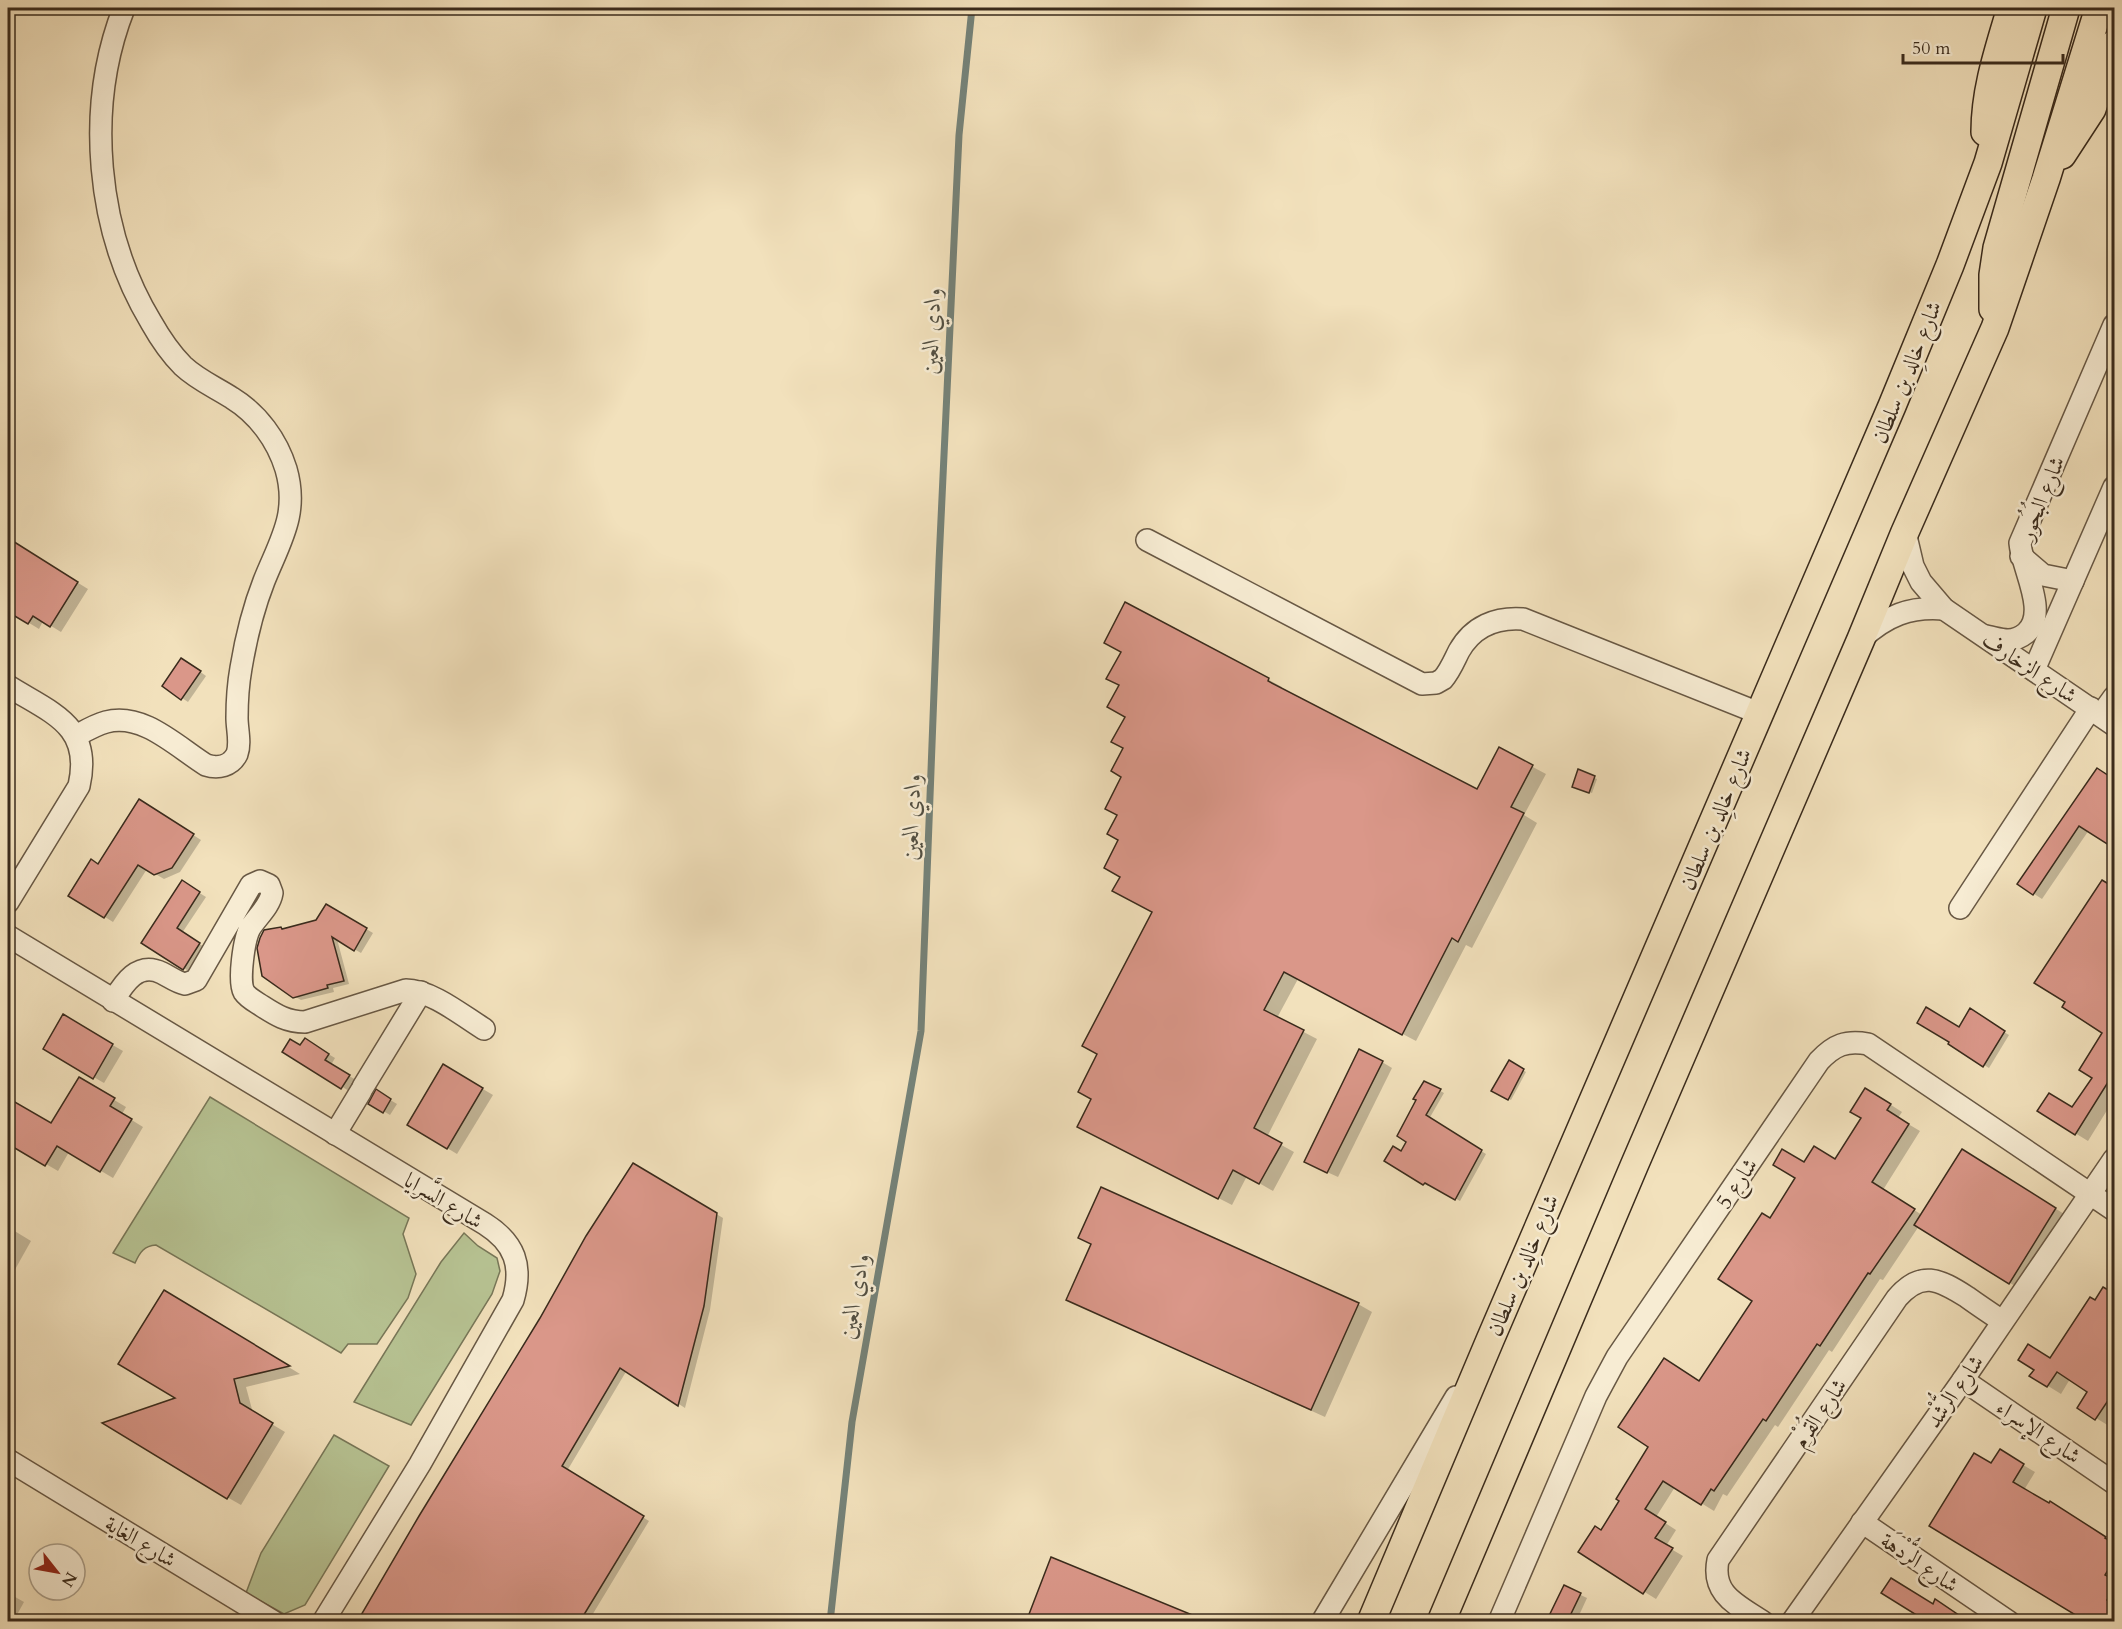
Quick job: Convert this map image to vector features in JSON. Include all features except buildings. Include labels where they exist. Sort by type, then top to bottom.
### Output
[{"type":"main road","points":[[1988,163],[1985,118],[1987,96],[2011,8]]},
{"type":"main road","name":"شارع خالِد بن سلطان","points":[[1371,1622],[1897,395],[1950,265],[1988,163],[2033,8]]},
{"type":"main road","points":[[1995,328],[1992,300],[1997,248],[2066,8]]},
{"type":"main road","points":[[1441,1622],[1905,532],[1995,328],[2046,179],[2099,8]]},
{"type":"main road","points":[[2046,179],[2092,109],[2115,44]]},
{"type":"street","points":[[76,735],[106,722],[125,720],[143,725],[206,765],[219,767],[231,762],[239,745],[238,689],[246,642],[261,591],[289,518],[289,488],[286,470],[271,436],[246,408],[198,378],[170,351],[142,307],[122,262],[109,214],[102,147],[106,80],[112,46],[124,8]]},
{"type":"street","name":"شارع البُحُور","points":[[1985,636],[2010,641],[2025,634],[2034,622],[2036,606],[2021,556],[2020,543],[2115,325]]},
{"type":"street","points":[[2034,670],[2115,487]]},
{"type":"street","name":"شارع الزخارف","points":[[1905,532],[1913,566],[1926,589],[1944,609],[2102,716]]},
{"type":"street","points":[[1147,540],[1422,684],[1436,683],[1443,679],[1467,640],[1485,625],[1509,618],[1523,619],[1761,714]]},
{"type":"street","points":[[2021,556],[2043,575],[2073,581]]},
{"type":"street","points":[[1861,639],[1890,616],[1926,607],[1944,609]]},
{"type":"street","points":[[8,686],[65,722],[76,735],[82,752],[83,769],[79,786],[8,902]]},
{"type":"street","points":[[1960,908],[2115,697]]},
{"type":"street","points":[[113,1001],[124,983],[138,972],[155,970],[185,984],[196,980],[250,885],[260,881],[269,885],[273,893],[270,902],[250,928],[245,943],[242,986],[249,998],[280,1017],[305,1022],[406,990],[421,992],[484,1029]]},
{"type":"street","name":"شارع السَّرايا","points":[[8,936],[495,1230],[515,1258],[518,1272],[513,1300],[420,1464],[323,1622]]},
{"type":"street","points":[[335,1134],[421,992]]},
{"type":"street","name":"شارع 5","points":[[1499,1622],[1596,1396],[1617,1357],[1828,1051],[1840,1044],[1854,1042],[1868,1044],[2115,1210]]},
{"type":"street","name":"شارع الرُّشْد","points":[[1792,1622],[2115,1159]]},
{"type":"street","name":"شارع القُرْم","points":[[1763,1622],[1723,1593],[1716,1572],[1718,1560],[1897,1298],[1906,1288],[1918,1281],[1932,1280],[1946,1284],[2002,1321]]},
{"type":"street","points":[[1322,1622],[1490,1340]]},
{"type":"street","name":"شارع الإسراء","points":[[1963,1380],[2115,1483]]},
{"type":"street","name":"شارع الغاية","points":[[8,1460],[274,1622]]},
{"type":"street","name":"شارع الرُّدْهَة","points":[[1862,1522],[2009,1622]]},
{"type":"green space","points":[[210,1097],[409,1218],[403,1234],[416,1274],[408,1298],[377,1344],[348,1344],[341,1353],[156,1245],[143,1250],[135,1263],[113,1253]]},
{"type":"green space","points":[[464,1233],[478,1246],[497,1258],[500,1271],[492,1294],[411,1425],[354,1402],[441,1262]]},
{"type":"green space","points":[[334,1435],[389,1466],[305,1605],[284,1614],[246,1593],[261,1553]]},
{"type":"waterway","name":"وادي العين","points":[[830,1622],[852,1422],[921,1031],[939,562],[959,135],[972,8]]}]
